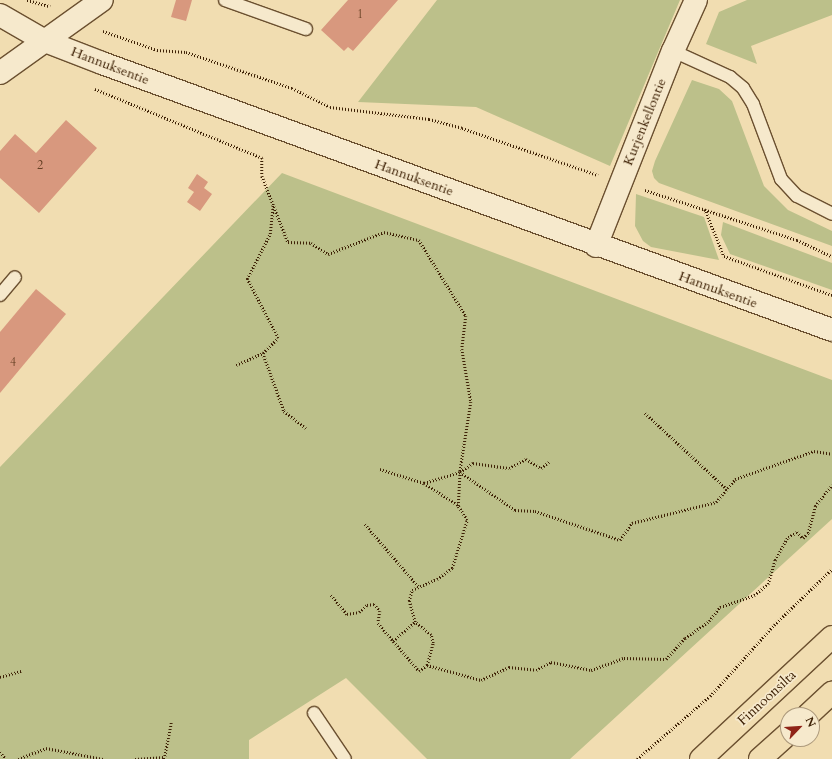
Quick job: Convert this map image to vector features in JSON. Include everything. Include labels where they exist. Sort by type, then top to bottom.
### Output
[{"type":"main road","name":"Finnoonsilta","points":[[701,759],[832,637]]},
{"type":"main road","points":[[817,707],[832,693]]},
{"type":"main road","points":[[760,759],[780,741]]},
{"type":"street","points":[[0,73],[102,0]]},
{"type":"street","name":"Kurjenkellontie","points":[[596,246],[673,51],[696,0]]},
{"type":"street","name":"Hannuksentie","points":[[0,15],[45,41],[596,246],[832,330]]},
{"type":"lane","points":[[226,0],[306,29]]},
{"type":"lane","points":[[673,51],[730,77],[743,88],[753,104],[781,179],[797,196],[832,214]]},
{"type":"lane","points":[[0,294],[15,277]]},
{"type":"lane","points":[[314,713],[345,759]]},
{"type":"path","points":[[27,0],[60,8],[114,37],[157,50],[186,52],[292,88],[330,107],[429,119],[456,126],[798,240],[832,256]]},
{"type":"path","points":[[90,87],[257,154],[262,158],[262,176],[288,242],[311,244],[328,254],[384,232],[419,240],[466,316],[462,349],[471,402],[460,472],[458,506]]},
{"type":"path","points":[[236,366],[263,353],[278,338],[248,279],[270,234],[273,204]]},
{"type":"path","points":[[705,208],[724,256],[832,295]]},
{"type":"path","points":[[263,353],[284,411],[306,428]]},
{"type":"path","points":[[645,413],[727,489]]},
{"type":"path","points":[[460,472],[515,510],[535,511],[620,540],[632,523],[716,502],[735,479],[814,451],[832,454]]},
{"type":"path","points":[[424,483],[460,472],[473,463],[509,468],[526,459],[541,468],[550,461]]},
{"type":"path","points":[[331,595],[347,614],[359,612],[367,605],[374,604],[380,611],[378,623],[419,671],[427,665],[433,643],[431,635],[415,622],[409,602],[412,590],[452,568],[467,520],[458,506],[424,483],[380,469]]},
{"type":"path","points":[[427,665],[481,680],[509,667],[536,670],[551,662],[591,670],[624,658],[666,659],[685,638],[709,621],[720,606],[754,595],[768,584],[775,560],[788,538],[797,532],[803,538],[808,533],[815,506],[832,485]]},
{"type":"path","points":[[365,524],[419,587]]},
{"type":"path","points":[[637,759],[710,696],[762,638],[832,569]]},
{"type":"path","points":[[393,641],[415,622]]},
{"type":"path","points":[[0,677],[21,671]]},
{"type":"path","points":[[135,759],[164,758],[171,723]]},
{"type":"path","points":[[18,759],[46,748],[103,759]]},
{"type":"path","points":[[0,752],[6,759]]},
{"type":"green space","points":[[437,0],[680,0],[610,166],[476,107],[358,102]]},
{"type":"green space","points":[[747,0],[832,0],[832,15],[751,46],[757,64],[706,44],[719,12]]},
{"type":"green space","points":[[692,80],[719,89],[732,101],[764,186],[788,210],[832,231],[832,246],[659,183],[654,178],[652,171],[655,161]]},
{"type":"green space","points":[[282,173],[832,380],[832,519],[570,759],[427,759],[346,678],[249,740],[249,759],[0,759],[0,467]]},
{"type":"green space","points":[[636,194],[704,217],[719,260],[651,247],[643,241],[635,226]]},
{"type":"green space","points":[[723,222],[832,263],[832,290],[730,254],[721,235]]},
{"type":"building","points":[[176,0],[192,0],[186,21],[171,17]]},
{"type":"building","points":[[348,0],[398,0],[353,51],[348,47],[344,51],[321,30]]},
{"type":"building","points":[[66,120],[97,148],[39,213],[0,178],[0,151],[15,134],[36,153]]},
{"type":"building","points":[[197,174],[208,182],[204,188],[212,194],[200,211],[187,202],[194,192],[188,188]]},
{"type":"building","points":[[36,289],[66,314],[0,393],[0,332]]}]
